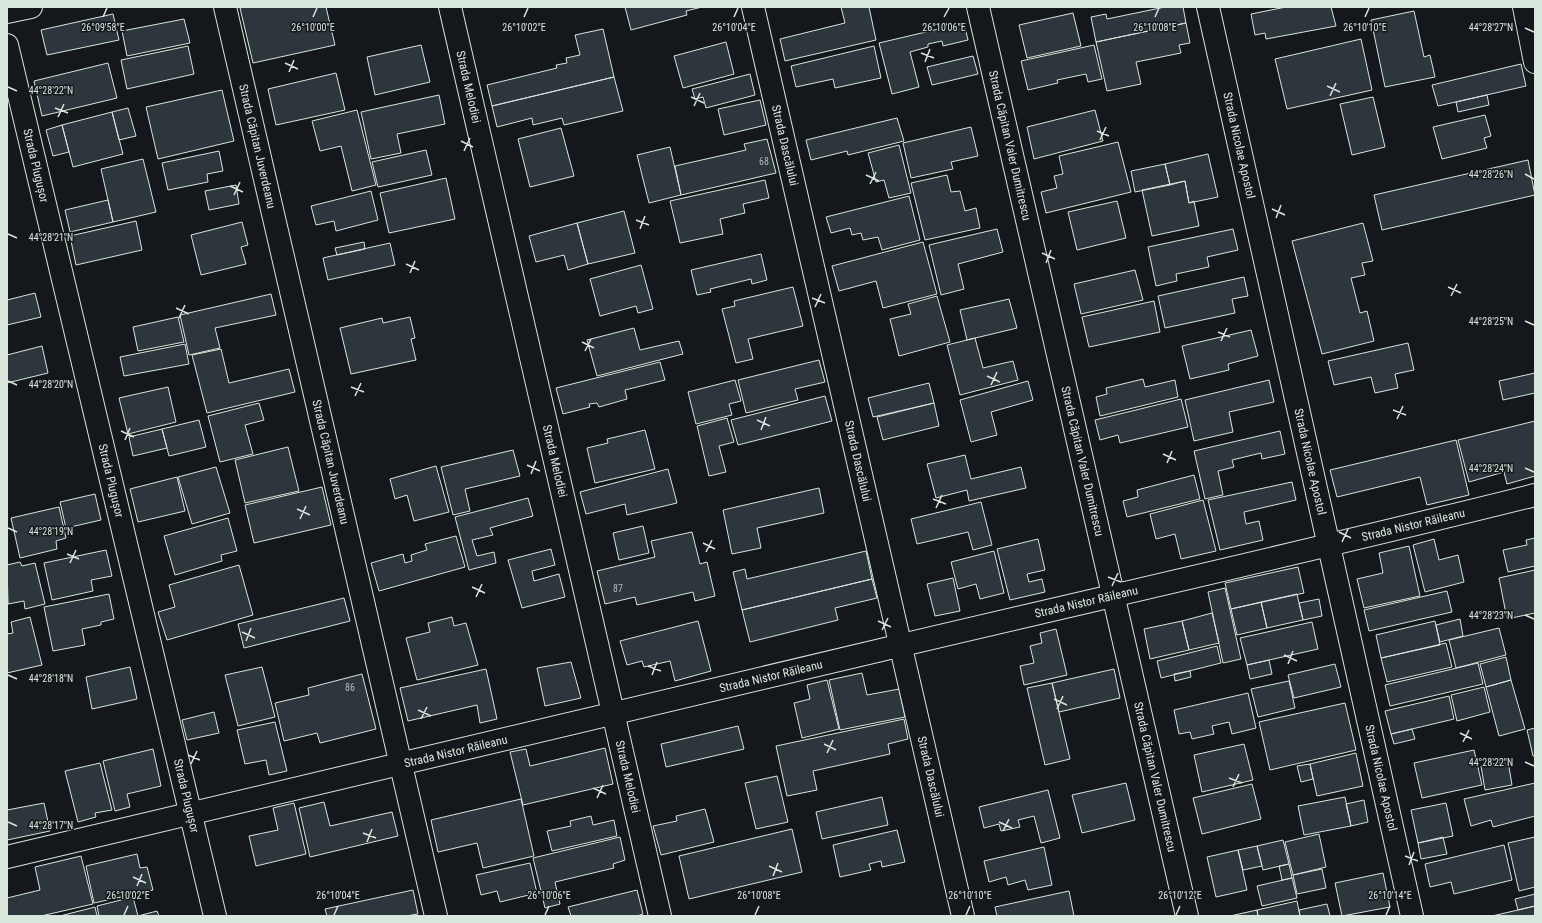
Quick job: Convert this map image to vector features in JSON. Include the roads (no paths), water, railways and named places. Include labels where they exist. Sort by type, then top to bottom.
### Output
[{"type":"street","points":[[7,12],[31,7]]},
{"type":"street","name":"Strada Căpitan Juverdeanu","points":[[225,7],[436,916]]},
{"type":"street","name":"Strada Melodiei","points":[[450,7],[660,916]]},
{"type":"street","name":"Strada Dascălului","points":[[753,7],[963,916]]},
{"type":"street","name":"Strada Căpitan Valer Dumitrescu","points":[[978,7],[1187,916]]},
{"type":"street","name":"Strada Nicolae Apostol","points":[[1208,7],[1412,916]]},
{"type":"street","points":[[1524,7],[1535,62]]},
{"type":"street","name":"Strada Plugușor","points":[[7,46],[215,916]]},
{"type":"street","name":"Strada Nistor Răileanu","points":[[7,857],[614,715],[901,645],[1114,597],[1535,495]]}]
